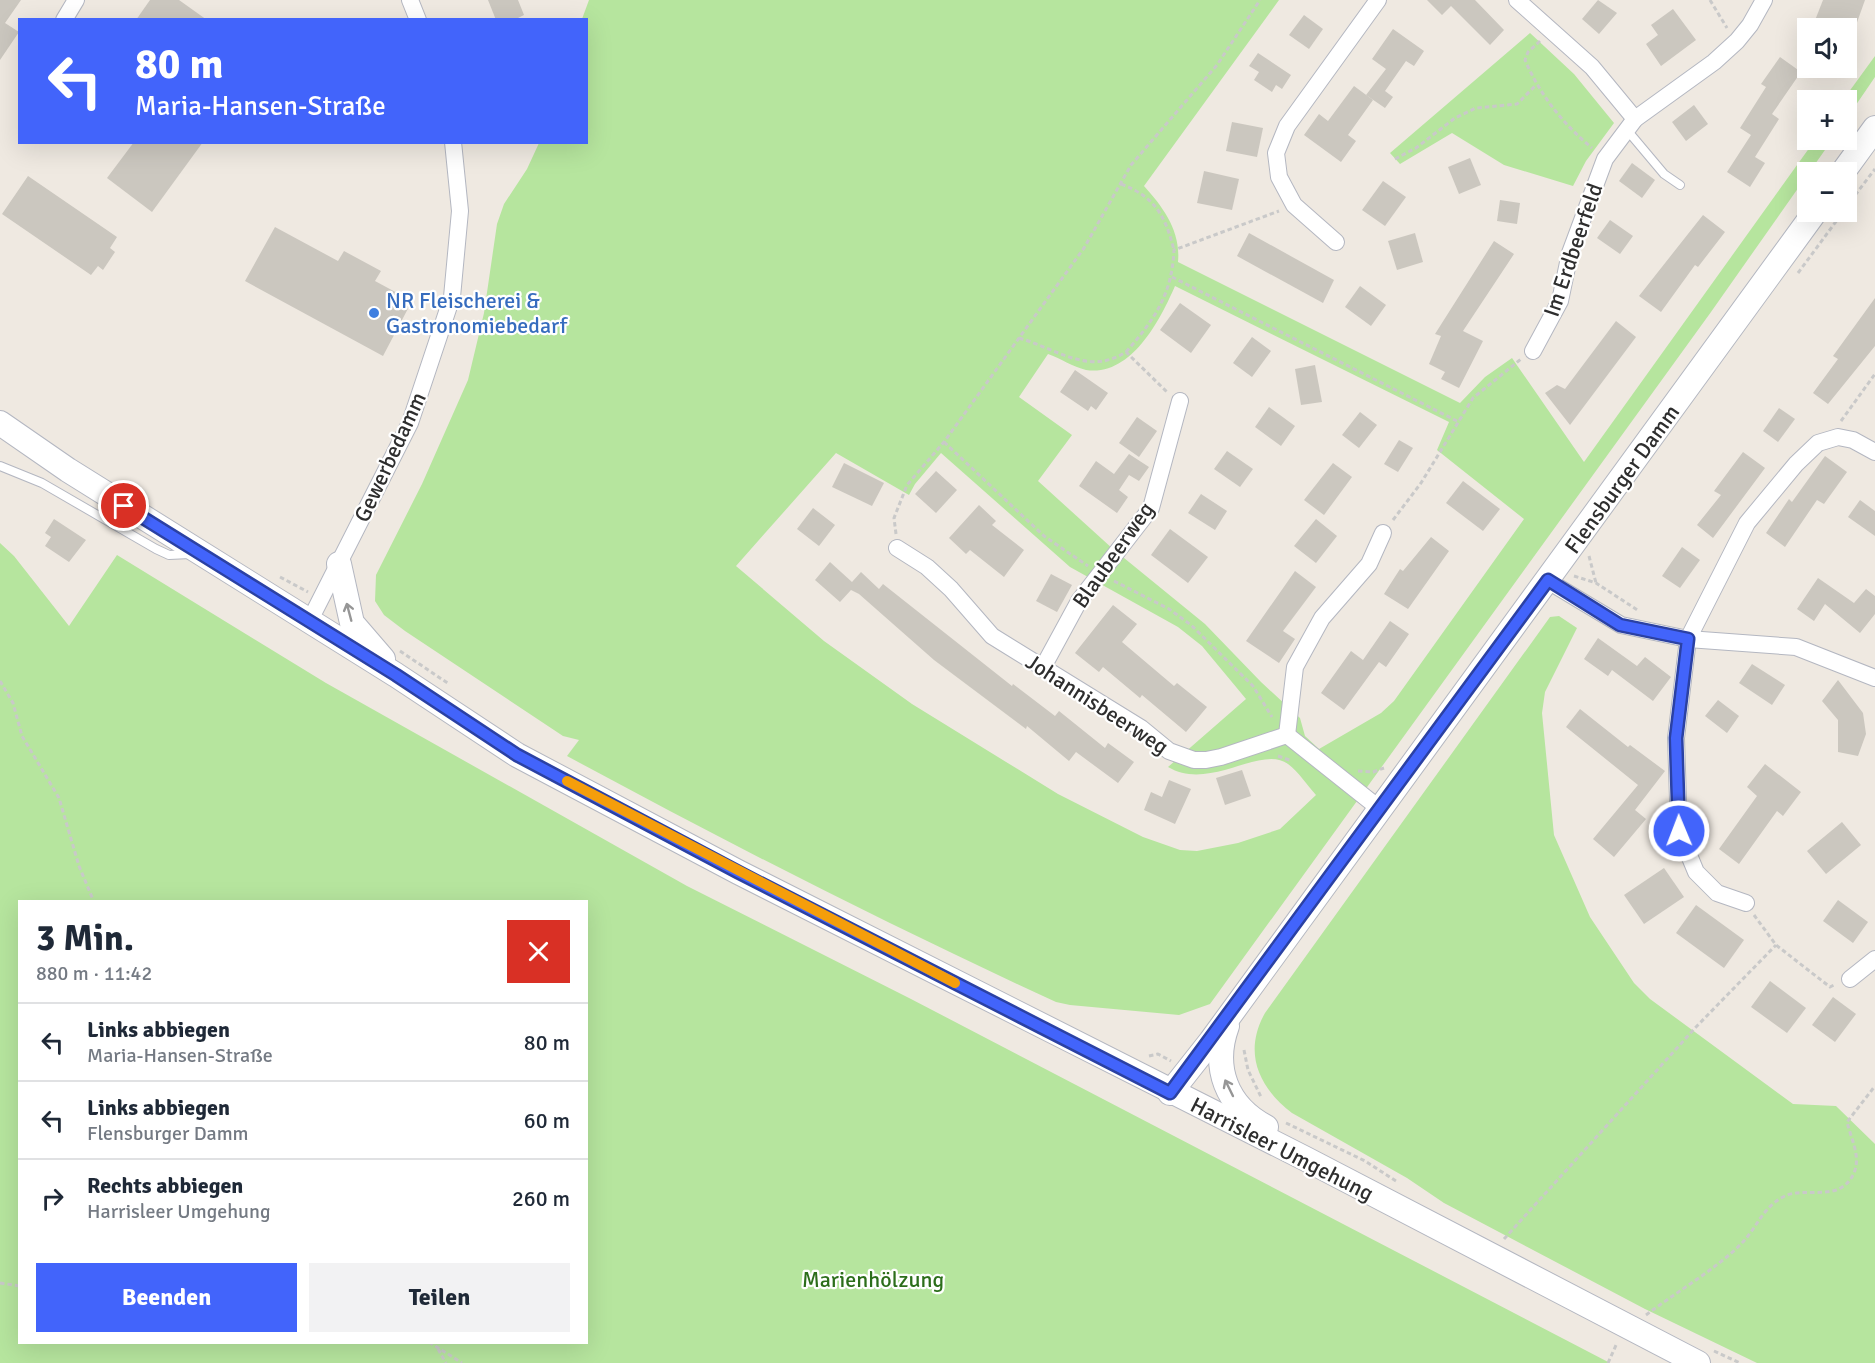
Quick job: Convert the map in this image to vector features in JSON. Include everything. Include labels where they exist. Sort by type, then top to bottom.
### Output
[{"type":"main road","points":[[1850,162],[1875,128]]},
{"type":"main road","name":"Flensburger Damm","points":[[1170,1093],[1232,1012],[1808,222]]},
{"type":"main road","name":"Harrisleer Umgehung","points":[[0,423],[68,470],[396,675],[517,755],[738,872],[1698,1363]]},
{"type":"main road","points":[[339,564],[352,623],[396,675]]},
{"type":"main road","points":[[1232,1012],[1220,1045],[1220,1067],[1240,1109],[1253,1120],[1337,1162],[1374,1196]]},
{"type":"street","points":[[65,18],[76,0]]},
{"type":"street","points":[[410,0],[417,18]]},
{"type":"street","points":[[1336,242],[1294,205],[1279,177],[1276,153],[1287,126],[1378,0]]},
{"type":"street","points":[[1517,0],[1553,29],[1592,67],[1630,124]]},
{"type":"street","name":"Im Erdbeerfeld","points":[[1533,351],[1560,301],[1570,253],[1605,159],[1630,124],[1714,62],[1750,25],[1764,0]]},
{"type":"street","name":"Gewerbedamm","points":[[309,622],[410,423],[452,297],[460,211],[453,144]]},
{"type":"street","name":"Blaubeerweg","points":[[1042,669],[1079,601],[1151,508],[1180,401]]},
{"type":"street","points":[[1746,903],[1717,893],[1696,872],[1679,831],[1676,738],[1688,639],[1747,523],[1803,457],[1818,443],[1838,437],[1853,440],[1875,452]]},
{"type":"street","points":[[1380,808],[1287,735],[1295,667],[1322,618],[1369,564],[1383,533]]},
{"type":"street","name":"Johannisbeerweg","points":[[897,548],[927,567],[951,589],[992,636],[1042,669],[1141,728],[1169,751],[1194,760],[1221,758],[1287,735]]},
{"type":"street","points":[[1548,580],[1620,625],[1688,639],[1796,647],[1875,678]]},
{"type":"street","points":[[1850,979],[1875,958]]},
{"type":"lane","points":[[1630,124],[1664,174],[1680,185]]},
{"type":"lane","points":[[0,466],[42,483],[169,555],[200,553]]},
{"type":"path","points":[[897,548],[894,518],[907,485],[944,442],[1084,248],[1138,155],[1217,65],[1260,0]]},
{"type":"path","points":[[1553,29],[1528,52],[1525,60],[1536,85],[1571,131],[1605,159]]},
{"type":"path","points":[[1395,159],[1416,148],[1455,118],[1476,108],[1517,104],[1536,85]]},
{"type":"path","points":[[1857,193],[1875,169]]},
{"type":"path","points":[[1019,338],[1082,362],[1104,363],[1126,352],[1159,307],[1172,277],[1174,250],[1159,211],[1139,191],[1121,184]]},
{"type":"path","points":[[1174,250],[1294,205]]},
{"type":"path","points":[[1172,277],[1457,422]]},
{"type":"path","points":[[1383,533],[1421,483],[1473,398],[1486,384],[1533,351]]},
{"type":"path","points":[[1126,352],[1157,385],[1180,401]]},
{"type":"path","points":[[1838,437],[1842,419],[1875,374]]},
{"type":"path","points":[[944,442],[1058,547],[1099,573],[1169,609],[1191,626],[1253,686],[1271,716],[1287,735]]},
{"type":"path","points":[[1588,555],[1596,584]]},
{"type":"path","points":[[272,574],[291,581],[321,601]]},
{"type":"path","points":[[1573,576],[1596,584],[1641,612]]},
{"type":"path","points":[[392,645],[452,687]]},
{"type":"path","points":[[0,681],[13,703],[22,736],[59,798],[79,866],[93,900]]},
{"type":"path","points":[[1746,903],[1776,945],[1830,987],[1850,979]]},
{"type":"path","points":[[1492,1258],[1500,1244],[1696,1027],[1776,945]]},
{"type":"path","points":[[1644,1316],[1740,1245],[1770,1205],[1791,1193],[1830,1192],[1843,1186],[1854,1175],[1857,1151],[1847,1122],[1875,1086]]},
{"type":"path","points":[[0,1282],[18,1286]]},
{"type":"path","points":[[432,1344],[462,1363]]},
{"type":"path","points":[[438,1348],[446,1363]]},
{"type":"green space","points":[[589,0],[1279,0],[1144,186],[1158,202],[1174,230],[1178,262],[1460,403],[1485,377],[1512,358],[1584,462],[1797,165],[1797,190],[1210,1004],[1179,1015],[1056,1002],[871,914],[567,756],[579,740],[563,736],[384,615],[375,601],[376,575],[422,484],[468,380],[484,313],[497,224],[504,204],[527,169],[539,144],[588,144],[588,18],[582,18]],"holes":[[[1175,286],[1449,422],[1437,450],[1524,519],[1394,701],[1381,713],[1319,749],[1305,736],[1300,718],[1261,682],[1205,624],[1113,549],[1038,481],[1072,435],[1019,397],[1048,354],[1086,370],[1102,370],[1131,355],[1162,314]],[[836,453],[909,495],[915,484],[941,453],[1070,567],[1178,627],[1202,646],[1246,699],[1168,767],[1184,773],[1201,774],[1277,759],[1292,767],[1316,795],[1280,829],[1238,843],[1197,851],[1180,850],[1143,837],[1058,794],[912,704],[824,641],[736,566]]]},
{"type":"green space","points":[[1530,33],[1574,74],[1614,123],[1586,161],[1573,186],[1504,165],[1452,133],[1400,164],[1390,153]]},
{"type":"green space","points":[[1875,56],[1875,77],[1857,103],[1857,90],[1850,90]]},
{"type":"green space","points":[[1808,150],[1825,150],[1817,162],[1799,162]]},
{"type":"green space","name":"Marienhölzung","points":[[0,543],[14,556],[69,626],[117,555],[326,683],[687,886],[911,999],[1610,1363],[0,1363]]},
{"type":"green space","points":[[1559,616],[1577,628],[1545,692],[1542,713],[1554,835],[1590,917],[1634,983],[1650,999],[1793,1104],[1836,1106],[1875,1144],[1875,1363],[1757,1363],[1645,1309],[1444,1203],[1407,1178],[1292,1113],[1270,1092],[1263,1080],[1255,1055],[1255,1041],[1258,1027],[1265,1013],[1550,617]]},
{"type":"building","points":[[0,0],[21,0],[5,23],[18,33],[0,60]]},
{"type":"building","points":[[150,0],[179,0],[204,18],[137,18]]},
{"type":"building","points":[[488,0],[518,0],[524,15],[518,18],[495,18]]},
{"type":"building","points":[[1427,0],[1475,0],[1504,30],[1490,45],[1451,6],[1442,15]]},
{"type":"building","points":[[1598,0],[1617,13],[1599,34],[1582,19]]},
{"type":"building","points":[[1823,0],[1865,0],[1857,22],[1857,18],[1816,18]]},
{"type":"building","points":[[1673,9],[1696,40],[1661,66],[1646,44],[1658,35],[1651,25]]},
{"type":"building","points":[[1304,15],[1323,29],[1309,49],[1289,35]]},
{"type":"building","points":[[1393,29],[1424,51],[1414,66],[1406,61],[1385,91],[1393,97],[1385,108],[1366,95],[1386,69],[1372,59]]},
{"type":"building","points":[[1258,53],[1291,75],[1282,89],[1276,85],[1272,92],[1254,80],[1259,72],[1249,66]]},
{"type":"building","points":[[1780,57],[1797,69],[1797,78],[1772,114],[1779,119],[1755,157],[1765,163],[1750,187],[1727,172],[1751,135],[1740,128],[1766,87],[1761,84]]},
{"type":"building","points":[[1354,86],[1373,100],[1348,135],[1356,141],[1341,162],[1304,135],[1319,114],[1328,121]]},
{"type":"building","points":[[1694,105],[1708,124],[1686,141],[1672,122]]},
{"type":"building","points":[[1232,122],[1263,128],[1257,157],[1226,151]]},
{"type":"building","points":[[132,144],[202,144],[152,212],[107,178]]},
{"type":"building","points":[[1470,158],[1481,185],[1459,194],[1448,167]]},
{"type":"building","points":[[1632,163],[1655,180],[1642,198],[1619,181]]},
{"type":"building","points":[[1204,171],[1239,179],[1232,210],[1197,203]]},
{"type":"building","points":[[28,176],[117,237],[110,248],[115,252],[103,270],[98,266],[91,275],[2,214]]},
{"type":"building","points":[[1383,181],[1406,197],[1385,226],[1362,210]]},
{"type":"building","points":[[1500,200],[1520,203],[1517,224],[1497,221]]},
{"type":"building","points":[[1703,215],[1725,232],[1698,267],[1695,265],[1661,312],[1639,296]]},
{"type":"building","points":[[1610,220],[1633,236],[1620,254],[1597,238]]},
{"type":"building","points":[[275,227],[338,261],[344,251],[381,271],[375,281],[412,301],[383,356],[245,281]]},
{"type":"building","points":[[1249,233],[1334,280],[1323,303],[1237,256]]},
{"type":"building","points":[[1415,233],[1423,262],[1397,270],[1388,241]]},
{"type":"building","points":[[1494,241],[1514,254],[1463,331],[1483,341],[1459,388],[1441,379],[1445,372],[1429,364],[1441,336],[1435,334]]},
{"type":"building","points":[[1360,286],[1386,305],[1371,326],[1345,307]]},
{"type":"building","points":[[1875,298],[1875,346],[1828,404],[1813,393],[1838,359],[1833,356]]},
{"type":"building","points":[[1180,303],[1211,325],[1191,353],[1160,330]]},
{"type":"building","points":[[1616,321],[1636,337],[1570,425],[1545,393],[1557,385],[1565,389]]},
{"type":"building","points":[[1252,337],[1271,351],[1252,377],[1233,363]]},
{"type":"building","points":[[1315,365],[1322,402],[1301,405],[1295,369]]},
{"type":"building","points":[[1075,370],[1108,393],[1096,410],[1091,406],[1088,411],[1060,392]]},
{"type":"building","points":[[1269,407],[1295,426],[1281,446],[1255,427]]},
{"type":"building","points":[[1779,408],[1795,419],[1778,442],[1763,431]]},
{"type":"building","points":[[1360,412],[1377,425],[1359,448],[1342,435]]},
{"type":"building","points":[[1137,417],[1157,431],[1139,457],[1119,443]]},
{"type":"building","points":[[1399,440],[1413,448],[1398,472],[1384,464]]},
{"type":"building","points":[[1227,451],[1253,469],[1240,487],[1214,469]]},
{"type":"building","points":[[1743,452],[1765,468],[1713,538],[1697,525],[1721,495],[1714,491]]},
{"type":"building","points":[[1129,454],[1149,467],[1139,481],[1129,475],[1119,490],[1128,497],[1117,513],[1079,486],[1096,461],[1114,474]]},
{"type":"building","points":[[1825,456],[1847,472],[1824,504],[1817,500],[1785,547],[1766,533],[1789,499],[1792,502]]},
{"type":"building","points":[[844,463],[884,483],[872,506],[832,487]]},
{"type":"building","points":[[1333,463],[1352,477],[1324,515],[1304,500]]},
{"type":"building","points":[[936,471],[957,490],[936,513],[915,494]]},
{"type":"building","points":[[1463,481],[1500,509],[1483,531],[1446,503]]},
{"type":"building","points":[[1201,494],[1227,511],[1215,530],[1188,513]]},
{"type":"building","points":[[1860,500],[1875,511],[1875,536],[1848,517]]},
{"type":"building","points":[[979,505],[996,521],[992,525],[1024,550],[1004,577],[970,550],[966,554],[949,538]]},
{"type":"building","points":[[813,508],[835,525],[819,546],[797,529]]},
{"type":"building","points":[[54,519],[86,540],[69,562],[45,546],[51,537],[45,533]]},
{"type":"building","points":[[1316,519],[1337,536],[1316,563],[1294,546]]},
{"type":"building","points":[[1170,529],[1208,557],[1188,583],[1151,555]]},
{"type":"building","points":[[1431,537],[1449,551],[1408,609],[1384,594],[1400,569],[1403,571]]},
{"type":"building","points":[[1682,547],[1700,560],[1680,588],[1662,576]]},
{"type":"building","points":[[830,562],[852,582],[861,572],[879,589],[883,584],[1012,686],[1013,684],[1055,716],[1059,711],[1105,748],[1108,743],[1134,762],[1118,783],[1076,752],[1069,761],[1027,726],[1026,729],[934,660],[859,594],[851,590],[840,602],[815,580]]},
{"type":"building","points":[[1295,571],[1316,587],[1283,631],[1295,639],[1279,663],[1246,641]]},
{"type":"building","points":[[1051,574],[1072,585],[1057,612],[1036,601]]},
{"type":"building","points":[[1818,578],[1854,603],[1866,589],[1875,596],[1875,614],[1860,633],[1825,604],[1814,621],[1797,609]]},
{"type":"building","points":[[1113,605],[1137,624],[1122,642],[1174,686],[1177,683],[1207,707],[1186,732],[1142,695],[1140,698],[1103,667],[1099,672],[1075,653]]},
{"type":"building","points":[[1390,621],[1409,634],[1386,667],[1379,662],[1344,710],[1321,693],[1351,651],[1363,660]]},
{"type":"building","points":[[1598,638],[1637,666],[1645,657],[1671,677],[1653,701],[1612,670],[1608,676],[1584,659]]},
{"type":"building","points":[[1752,664],[1785,685],[1772,705],[1739,683]]},
{"type":"building","points":[[1838,680],[1863,713],[1866,734],[1858,756],[1838,752],[1838,720],[1822,701]]},
{"type":"building","points":[[1718,700],[1739,716],[1727,733],[1705,716]]},
{"type":"building","points":[[1580,709],[1628,747],[1630,745],[1665,771],[1635,810],[1646,819],[1614,857],[1593,839],[1638,785],[1566,727]]},
{"type":"building","points":[[1765,764],[1801,792],[1783,816],[1777,811],[1739,864],[1719,849],[1757,796],[1747,787]]},
{"type":"building","points":[[1242,770],[1251,796],[1225,805],[1216,778]]},
{"type":"building","points":[[1169,780],[1191,789],[1175,824],[1144,810],[1151,792],[1162,797]]},
{"type":"building","points":[[1842,822],[1861,845],[1826,874],[1807,851]]},
{"type":"building","points":[[1664,868],[1684,897],[1644,924],[1624,895]]},
{"type":"building","points":[[1838,900],[1868,922],[1853,943],[1823,921]]},
{"type":"building","points":[[1696,905],[1744,940],[1724,968],[1676,933]]},
{"type":"building","points":[[1770,981],[1806,1008],[1787,1033],[1751,1007]]},
{"type":"building","points":[[1833,997],[1856,1014],[1835,1042],[1812,1025]]},
{"type":"slow traffic","points":[[567,781],[955,983]]},
{"type":"place","name":"NR Fleischerei & Gastronomiebedarf","points":[[374,313]]},
{"type":"route","points":[[124,506],[396,675],[517,755],[738,872],[1170,1093],[1211,1041],[1548,580],[1620,625],[1688,639],[1676,738],[1679,831]]}]
